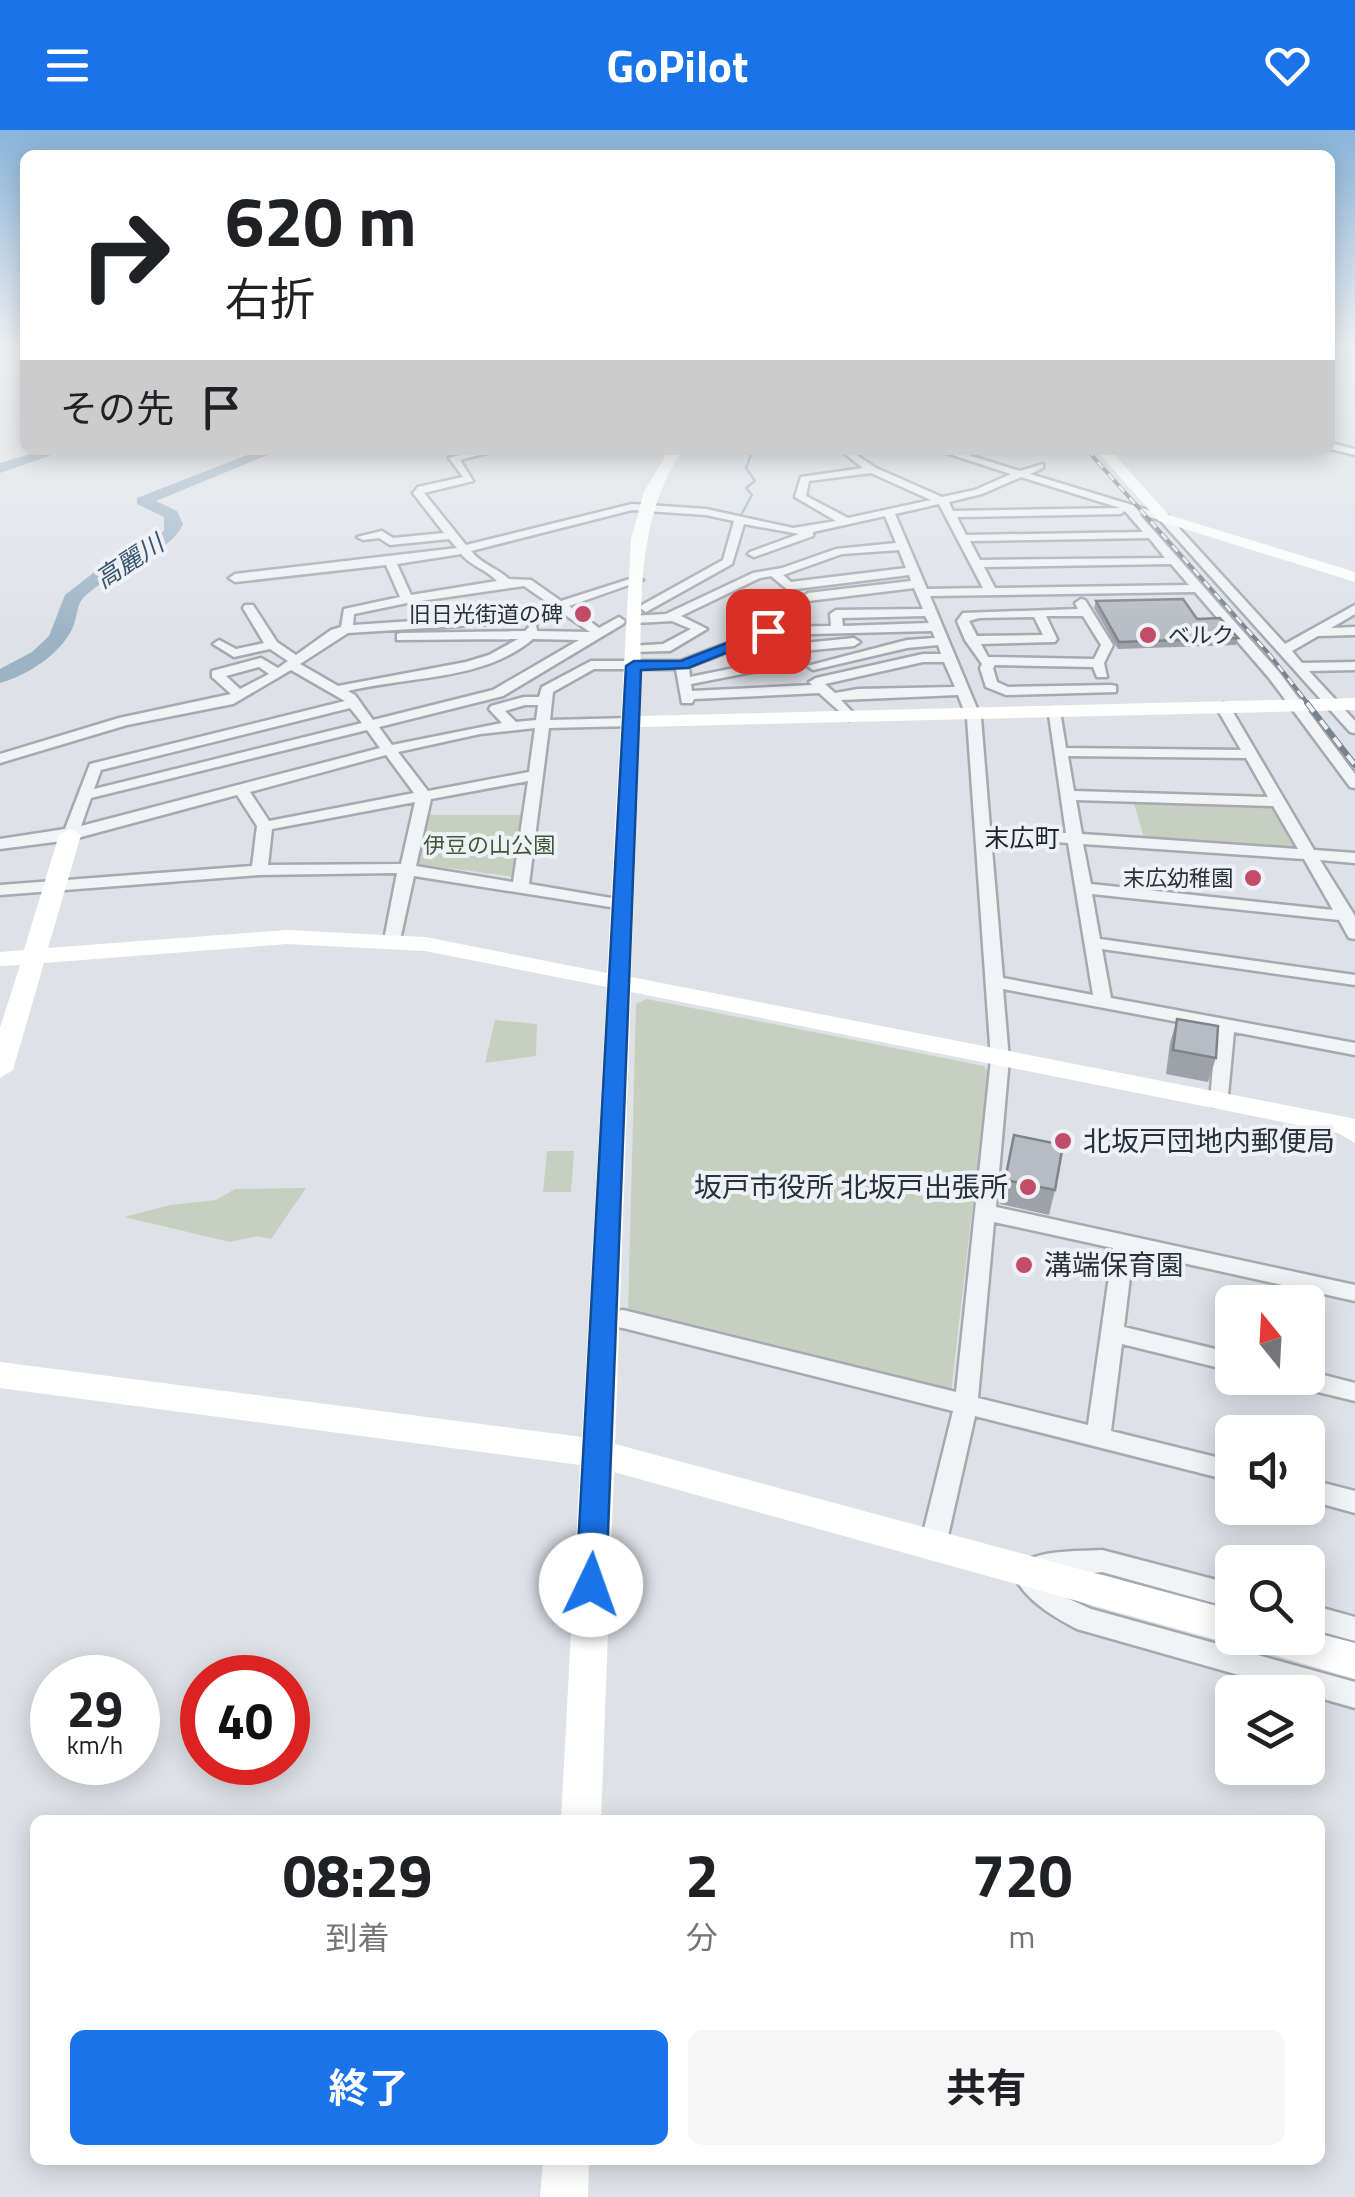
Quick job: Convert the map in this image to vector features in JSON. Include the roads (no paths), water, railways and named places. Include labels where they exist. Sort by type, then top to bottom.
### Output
[{"type":"street","points":[[469,455],[454,458],[469,479],[419,490],[433,514],[474,562],[492,568],[506,583]]},
{"type":"street","points":[[580,1815],[634,616],[646,506],[656,478],[672,455]]},
{"type":"street","points":[[850,455],[872,470],[943,501],[991,592]]},
{"type":"street","points":[[958,455],[1355,577]]},
{"type":"street","points":[[1107,455],[1355,729]]},
{"type":"street","points":[[235,578],[467,550],[550,525],[646,506],[740,518],[798,531],[978,492],[1039,466]]},
{"type":"street","points":[[848,523],[800,497],[805,479],[872,470]]},
{"type":"street","points":[[952,514],[1128,509],[1298,705],[1355,784]]},
{"type":"street","points":[[890,513],[892,530],[903,546],[972,714],[1000,1058],[966,1404],[933,1544]]},
{"type":"street","points":[[87,795],[498,693],[728,562],[740,518]]},
{"type":"street","points":[[754,554],[819,532],[870,530]]},
{"type":"street","points":[[364,537],[382,534],[390,542],[454,535]]},
{"type":"street","points":[[964,538],[1152,535]]},
{"type":"street","points":[[669,616],[758,575],[840,550],[903,546]]},
{"type":"street","points":[[976,564],[1176,560]]},
{"type":"street","points":[[390,562],[407,599]]},
{"type":"street","points":[[774,572],[788,586],[918,583],[991,592],[1199,588]]},
{"type":"street","points":[[0,759],[151,715],[222,703],[278,674],[347,629],[529,616],[637,580]]},
{"type":"street","points":[[347,629],[348,612],[407,599],[527,582],[596,634]]},
{"type":"street","points":[[808,598],[918,583]]},
{"type":"street","points":[[1072,590],[1107,645],[1098,662]]},
{"type":"street","points":[[249,608],[272,645],[350,698],[350,704],[392,751],[424,796],[392,940]]},
{"type":"street","points":[[1283,651],[1355,609]]},
{"type":"street","points":[[837,630],[836,614],[930,612]]},
{"type":"street","points":[[1087,612],[966,616],[963,621],[979,657],[990,663],[1098,662]]},
{"type":"street","points":[[971,640],[1051,638],[1038,613]]},
{"type":"street","points":[[337,690],[386,677],[473,666],[520,647],[530,634],[529,616]]},
{"type":"street","points":[[521,886],[547,690],[588,666],[666,648],[701,631],[669,616],[634,616]]},
{"type":"street","points":[[634,657],[682,665],[746,637],[791,630],[940,634]]},
{"type":"street","points":[[791,630],[827,689],[849,716]]},
{"type":"street","points":[[1317,632],[1355,632]]},
{"type":"street","points":[[318,645],[366,636],[596,634]]},
{"type":"street","points":[[807,657],[908,644],[940,634]]},
{"type":"street","points":[[687,692],[854,642]]},
{"type":"street","points":[[220,644],[234,653],[272,645]]},
{"type":"street","points":[[827,689],[924,658],[950,658]]},
{"type":"street","points":[[240,696],[217,674],[261,662],[278,674]]},
{"type":"street","points":[[1098,662],[1123,710]]},
{"type":"street","points":[[990,663],[986,668],[991,684],[1006,691],[1111,690]]},
{"type":"street","points":[[682,665],[687,692]]},
{"type":"street","points":[[1298,667],[1355,666]]},
{"type":"street","points":[[687,692],[964,690]]},
{"type":"street","points":[[512,726],[496,709],[524,701],[546,701]]},
{"type":"street","points":[[220,736],[230,720],[222,703]]},
{"type":"street","points":[[95,767],[350,704]]},
{"type":"street","points":[[0,844],[70,835],[392,751],[512,726],[1355,704]]},
{"type":"street","points":[[1223,707],[1355,934]]},
{"type":"street","points":[[1054,712],[1103,1003]]},
{"type":"street","points":[[0,1070],[70,835],[95,767],[92,754],[79,735]]},
{"type":"street","points":[[1060,752],[1252,754]]},
{"type":"street","points":[[265,826],[534,775]]},
{"type":"street","points":[[242,790],[265,826],[258,870]]},
{"type":"street","points":[[1067,794],[1280,802]]},
{"type":"street","points":[[982,832],[1355,858]]},
{"type":"street","points":[[0,890],[335,867],[410,869],[622,904]]},
{"type":"street","points":[[1083,888],[1347,916]]},
{"type":"street","points":[[0,959],[251,939],[392,940],[458,949],[1352,1127]]},
{"type":"street","points":[[1092,943],[1355,980]]},
{"type":"street","points":[[995,982],[1355,1049]]},
{"type":"street","points":[[1220,1102],[1225,1026]]},
{"type":"street","points":[[985,1212],[1355,1293]]},
{"type":"street","points":[[1098,1438],[1124,1242]]},
{"type":"street","points":[[604,1319],[623,1318],[1215,1467]]},
{"type":"street","points":[[1112,1333],[1215,1358]]},
{"type":"street","points":[[0,1375],[598,1452],[1215,1622]]},
{"type":"street","points":[[1325,1385],[1355,1392]]},
{"type":"street","points":[[1325,1494],[1355,1502]]},
{"type":"street","points":[[1021,1569],[1102,1561],[1215,1591]]},
{"type":"street","points":[[1021,1569],[1058,1606],[1086,1620],[1355,1695]]},
{"type":"street","points":[[1325,1621],[1355,1629]]},
{"type":"street","points":[[1325,1653],[1355,1661]]},
{"type":"street","points":[[564,2197],[566,2165]]},
{"type":"waterway","points":[[0,468],[43,455]]},
{"type":"waterway","name":"高麗川","points":[[0,677],[49,648],[63,628],[71,599],[103,574],[171,534],[175,524],[171,514],[143,501],[260,455]]},
{"type":"waterway","points":[[741,515],[752,495],[746,488],[755,481],[746,468],[751,455]]},
{"type":"railway","points":[[1091,455],[1269,654],[1309,705]]},
{"type":"railway","points":[[1307,703],[1355,765]]},
{"type":"place","name":"旧日光街道の碑","points":[[583,614]]},
{"type":"place","name":"ベルク","points":[[1148,635]]},
{"type":"place","name":"末広幼稚園","points":[[1253,878]]},
{"type":"place","name":"北坂戸団地内郵便局","points":[[1063,1141]]},
{"type":"place","name":"坂戸市役所 北坂戸出張所","points":[[1028,1187]]},
{"type":"place","name":"溝端保育園","points":[[1024,1265]]},
{"type":"district","name":"末広町","points":[[1022,838]]},
{"type":"park label","name":"伊豆の山公園","points":[[489,845]]}]
